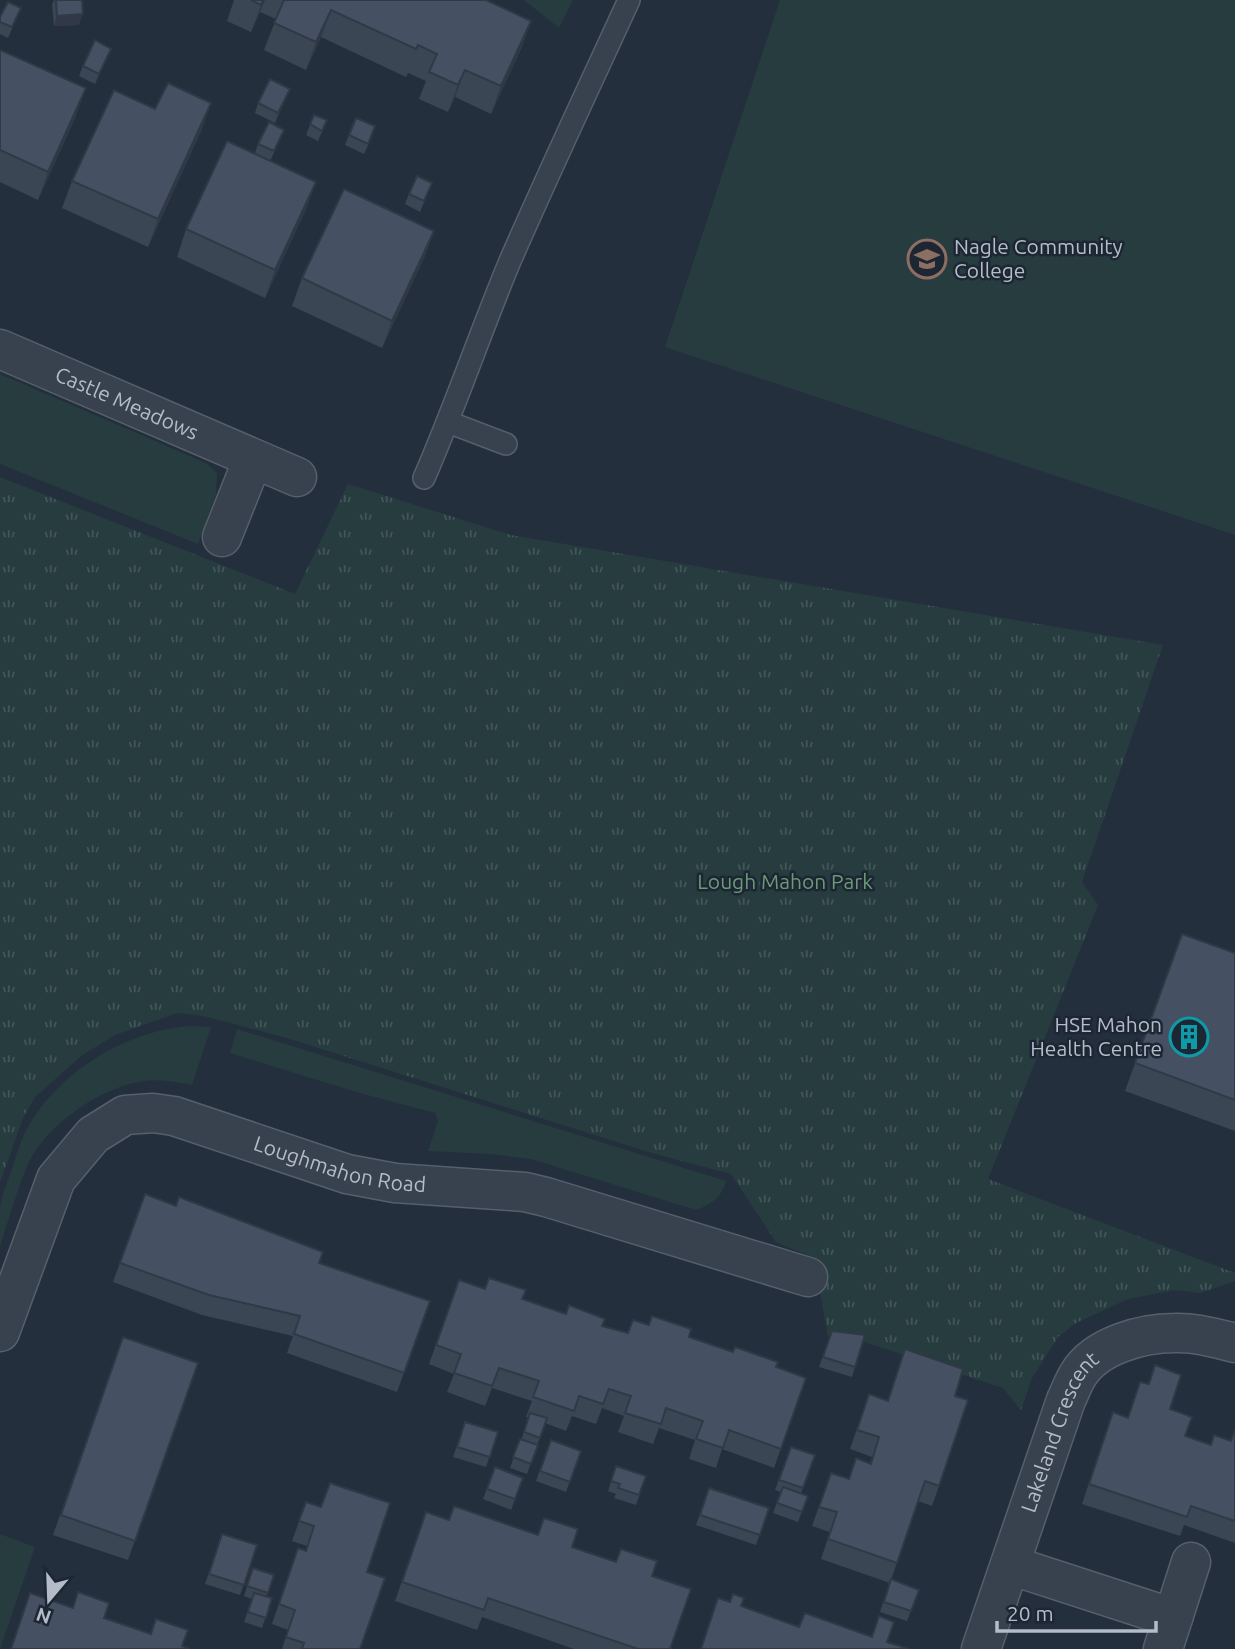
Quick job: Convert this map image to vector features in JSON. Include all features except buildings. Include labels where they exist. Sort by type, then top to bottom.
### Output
[{"type":"street","name":"Castle Meadows","points":[[0,349],[297,477]]},
{"type":"street","points":[[222,537],[253,459]]},
{"type":"street","name":"Loughmahon Road","points":[[0,1332],[56,1180],[93,1135],[125,1115],[153,1113],[174,1116],[347,1174],[395,1183],[525,1192],[555,1199],[807,1277]]},
{"type":"street","name":"Lakeland Crescent","points":[[981,1649],[1066,1400],[1079,1373],[1098,1355],[1150,1335],[1178,1332],[1235,1343]]},
{"type":"street","points":[[1010,1566],[1168,1633],[1191,1562]]},
{"type":"lane","points":[[424,478],[511,261],[629,0]]},
{"type":"lane","points":[[448,422],[506,444]]},
{"type":"green space","points":[[524,0],[573,0],[559,28]]},
{"type":"green space","name":"Nagle Community College","points":[[780,0],[1235,0],[1235,535],[665,347]]},
{"type":"green space","points":[[0,374],[206,463],[217,473],[216,494],[198,544],[0,464]]},
{"type":"green space","name":"Lough Mahon Park","points":[[0,477],[295,594],[348,484],[511,535],[1163,645],[1082,882],[1098,905],[988,1179],[1235,1273],[1235,1281],[1201,1293],[1175,1290],[1128,1299],[1076,1323],[1058,1337],[1032,1378],[1021,1410],[1003,1388],[862,1341],[828,1337],[814,1258],[776,1242],[731,1174],[652,1153],[287,1038],[204,1016],[177,1013],[115,1035],[81,1056],[35,1097],[23,1118],[0,1182]]},
{"type":"green space","points":[[211,1027],[192,1085],[152,1080],[123,1086],[91,1101],[60,1123],[36,1150],[28,1164],[0,1246],[0,1208],[23,1138],[42,1107],[58,1088],[97,1057],[120,1045],[167,1029]]},
{"type":"green space","points":[[237,1029],[726,1181],[715,1200],[696,1210],[531,1159],[428,1151],[438,1121],[435,1113],[230,1053]]},
{"type":"green space","points":[[0,1534],[35,1547],[0,1649]]},
{"type":"place","name":"Nagle Community College","points":[[927,259]]},
{"type":"place","name":"HSE Mahon Health Centre","points":[[1189,1037]]}]
